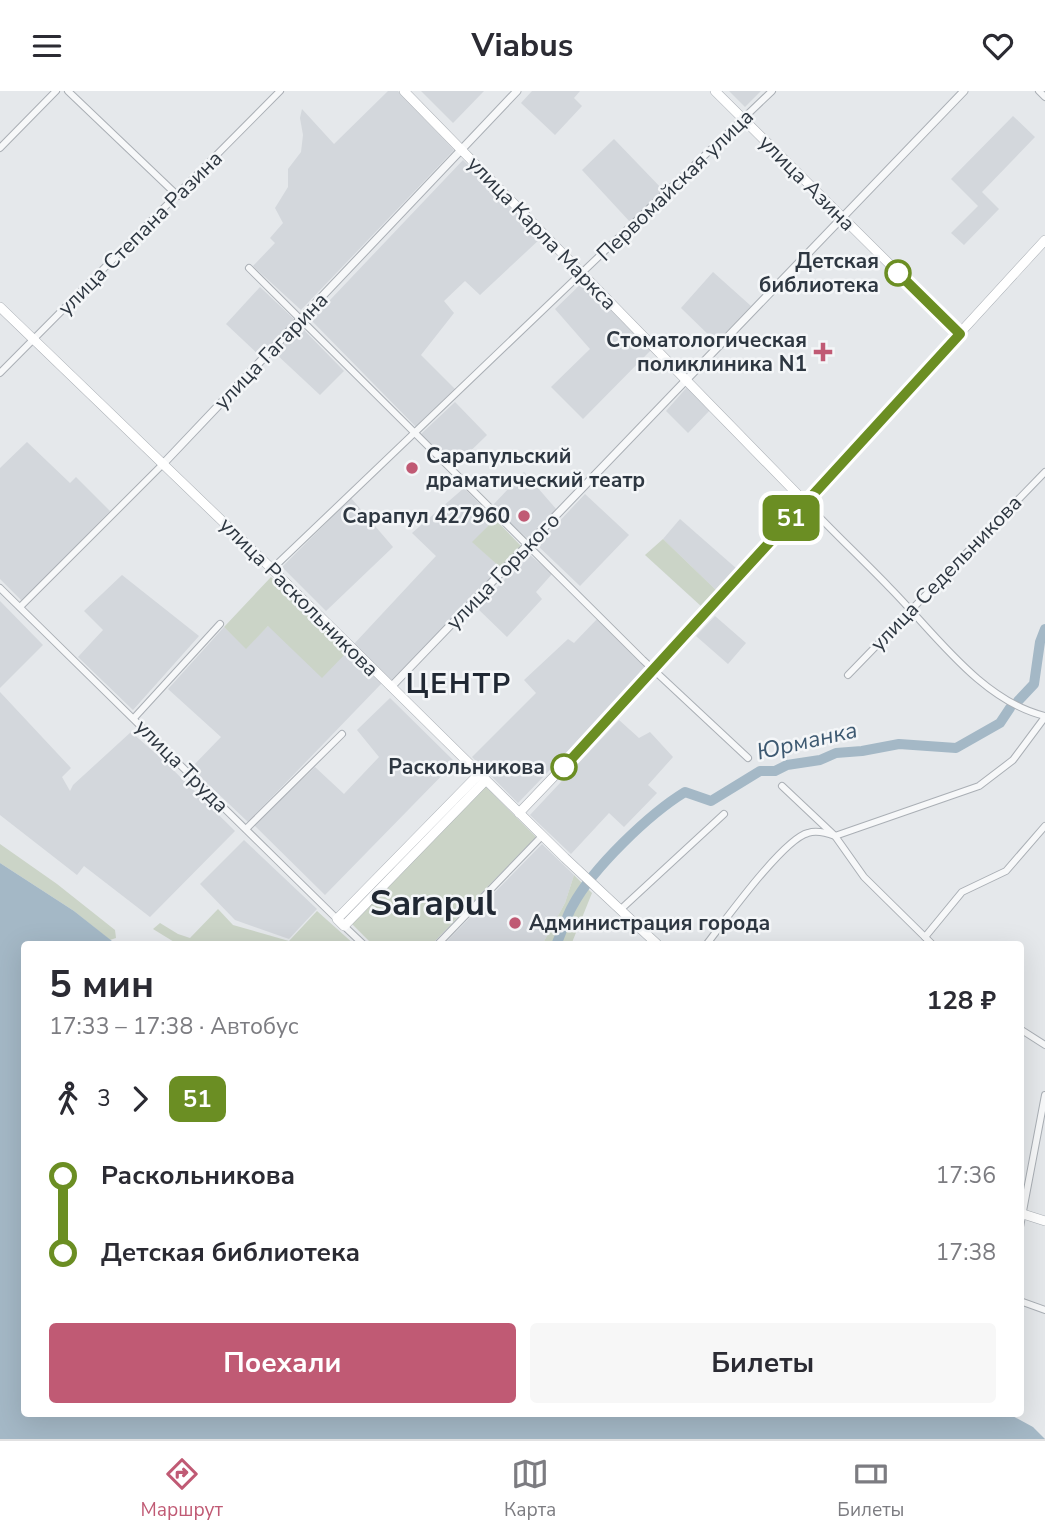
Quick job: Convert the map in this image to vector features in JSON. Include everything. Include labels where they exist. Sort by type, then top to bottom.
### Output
[{"type":"main road","name":"улица Карла Маркса","points":[[404,91],[805,502]]},
{"type":"main road","name":"улица Азина","points":[[715,91],[960,334]]},
{"type":"main road","points":[[519,813],[1045,240]]},
{"type":"main road","name":"улица Раскольникова","points":[[0,307],[272,569],[650,941]]},
{"type":"main road","points":[[341,922],[482,777]]},
{"type":"main road","points":[[1024,1215],[1045,1221]]},
{"type":"street","points":[[0,148],[57,91]]},
{"type":"street","points":[[68,91],[178,196]]},
{"type":"street","name":"улица Степана Разина","points":[[0,373],[279,91]]},
{"type":"street","name":"улица Гагарина","points":[[19,607],[163,464],[517,91]]},
{"type":"street","name":"Первомайская улица","points":[[272,569],[772,91]]},
{"type":"street","name":"улица Горького","points":[[391,687],[964,91]]},
{"type":"street","points":[[1038,91],[1045,97]]},
{"type":"street","points":[[249,268],[652,669],[748,758]]},
{"type":"street","name":"улица Седельникова","points":[[848,675],[1045,471]]},
{"type":"street","name":"улица Карла Маркса","points":[[805,502],[959,661],[992,689],[1026,711],[1045,716]]},
{"type":"street","name":"улица Труда","points":[[0,588],[360,941]]},
{"type":"street","points":[[134,718],[220,624]]},
{"type":"street","points":[[709,941],[758,878],[797,838],[816,832],[835,836],[979,786],[1013,760],[1045,716]]},
{"type":"street","points":[[246,829],[342,734]]},
{"type":"street","points":[[782,786],[835,836],[864,877],[929,941]]},
{"type":"street","points":[[617,908],[724,814]]},
{"type":"street","points":[[925,937],[962,892],[1006,871],[1045,825]]},
{"type":"street","points":[[441,941],[542,837]]},
{"type":"street","points":[[1024,1032],[1045,1045]]},
{"type":"street","points":[[1024,1204],[1045,1095]]},
{"type":"street","points":[[1024,1302],[1045,1310]]},
{"type":"shaded area","points":[[388,91],[398,91],[454,150],[301,310],[253,266],[275,243],[270,238],[283,223],[275,208],[288,187],[288,169],[301,152],[302,109],[334,144]]},
{"type":"shaded area","points":[[421,91],[484,91],[453,123]]},
{"type":"shaded area","points":[[532,91],[580,91],[574,98],[582,106],[555,135],[521,103]]},
{"type":"shaded area","points":[[729,91],[761,91],[745,107]]},
{"type":"shaded area","points":[[1013,116],[1035,137],[982,192],[999,209],[964,245],[951,233],[978,206],[951,179]]},
{"type":"shaded area","points":[[614,139],[664,191],[631,223],[582,170]]},
{"type":"shaded area","points":[[463,160],[541,238],[480,295],[465,281],[444,301],[454,313],[421,355],[456,390],[416,427],[311,320]]},
{"type":"shaded area","points":[[713,272],[751,306],[716,342],[681,308]]},
{"type":"shaded area","points":[[583,282],[651,350],[583,419],[551,387],[590,349],[555,309]]},
{"type":"shaded area","points":[[260,287],[296,321],[261,357],[226,324]]},
{"type":"shaded area","points":[[301,327],[344,371],[320,395],[275,353]]},
{"type":"shaded area","points":[[688,386],[711,409],[688,433],[666,411]]},
{"type":"shaded area","points":[[455,402],[487,435],[454,467],[421,434]]},
{"type":"shaded area","points":[[27,442],[70,483],[76,477],[110,511],[22,601],[0,579],[0,468]]},
{"type":"shaded area","points":[[524,472],[557,510],[528,539],[492,506]]},
{"type":"shaded area","points":[[464,488],[495,519],[473,542],[502,569],[392,681],[354,644],[436,556],[412,533]]},
{"type":"shaded area","points":[[585,494],[629,535],[580,586],[537,545]]},
{"type":"shaded area","points":[[351,498],[393,547],[326,611],[282,567]]},
{"type":"shaded area","points":[[495,519],[522,547],[502,569],[472,542]]},
{"type":"shaded area","points":[[680,519],[737,569],[718,592],[663,539]]},
{"type":"shaded area","points":[[663,539],[718,592],[702,607],[645,555]]},
{"type":"shaded area","points":[[529,554],[552,574],[536,592],[542,599],[507,637],[477,608]]},
{"type":"shaded area","points":[[122,575],[199,636],[133,710],[78,657],[103,630],[84,611]]},
{"type":"shaded area","points":[[271,577],[349,650],[322,678],[268,626],[246,649],[224,627]]},
{"type":"shaded area","points":[[0,601],[43,645],[0,688]]},
{"type":"shaded area","points":[[715,616],[746,643],[728,664],[696,636]]},
{"type":"shaded area","points":[[598,618],[648,668],[518,803],[472,757],[536,693],[524,680],[568,639],[574,643]]},
{"type":"shaded area","points":[[268,626],[349,650],[382,683],[248,822],[191,768],[221,737],[168,689],[224,627],[246,648]]},
{"type":"shaded area","points":[[0,692],[71,768],[62,777],[70,791],[73,785],[131,732],[235,831],[150,917],[84,866],[77,875],[0,815]]},
{"type":"shaded area","points":[[390,698],[455,762],[325,895],[254,825],[315,767],[344,794],[379,757],[357,730]]},
{"type":"shaded area","points":[[619,720],[639,738],[650,732],[673,757],[648,785],[657,793],[624,827],[609,813],[571,854],[530,815]]},
{"type":"shaded area","points":[[485,786],[536,837],[435,941],[369,941],[351,923]]},
{"type":"shaded area","points":[[244,840],[317,909],[289,939],[235,920],[200,884]]},
{"type":"shaded area","points":[[0,844],[57,884],[115,930],[116,938],[110,940],[74,911],[0,863]]},
{"type":"shaded area","points":[[542,844],[574,875],[565,903],[544,941],[447,941]]},
{"type":"shaded area","points":[[574,875],[592,893],[573,941],[544,941],[565,903]]},
{"type":"shaded area","points":[[218,909],[233,925],[289,941],[172,941],[153,929],[160,923],[190,938]]},
{"type":"shaded area","points":[[317,911],[351,941],[289,941]]},
{"type":"water","points":[[0,863],[74,911],[112,941],[21,941],[21,1417],[1015,1417],[1033,1427],[1045,1439],[0,1439]]},
{"type":"waterway","name":"Юрманка","points":[[1018,701],[1034,684],[1040,642],[1045,629]]},
{"type":"waterway","name":"Юрманка","points":[[558,941],[568,914],[594,875],[639,828],[685,792],[711,801],[760,771],[775,771],[787,765],[820,760],[836,753],[899,744],[956,748],[1000,723],[1010,708]]},
{"type":"bus line","name":"51","points":[[564,767],[960,334],[898,273]]},
{"type":"place","name":"Детская библиотека","points":[[898,273]]},
{"type":"place","name":"Стоматологическая поликлиника N1","points":[[823,352]]},
{"type":"place","name":"Сарапульский драматический театр","points":[[412,468]]},
{"type":"place","name":"Сарапул 427960","points":[[524,516]]},
{"type":"place","name":"Раскольникова","points":[[564,767]]},
{"type":"place","name":"Администрация города","points":[[515,923]]},
{"type":"district","name":"ЦЕНТР","points":[[459,684]]},
{"type":"district","name":"Sarapul","points":[[433,903]]}]
